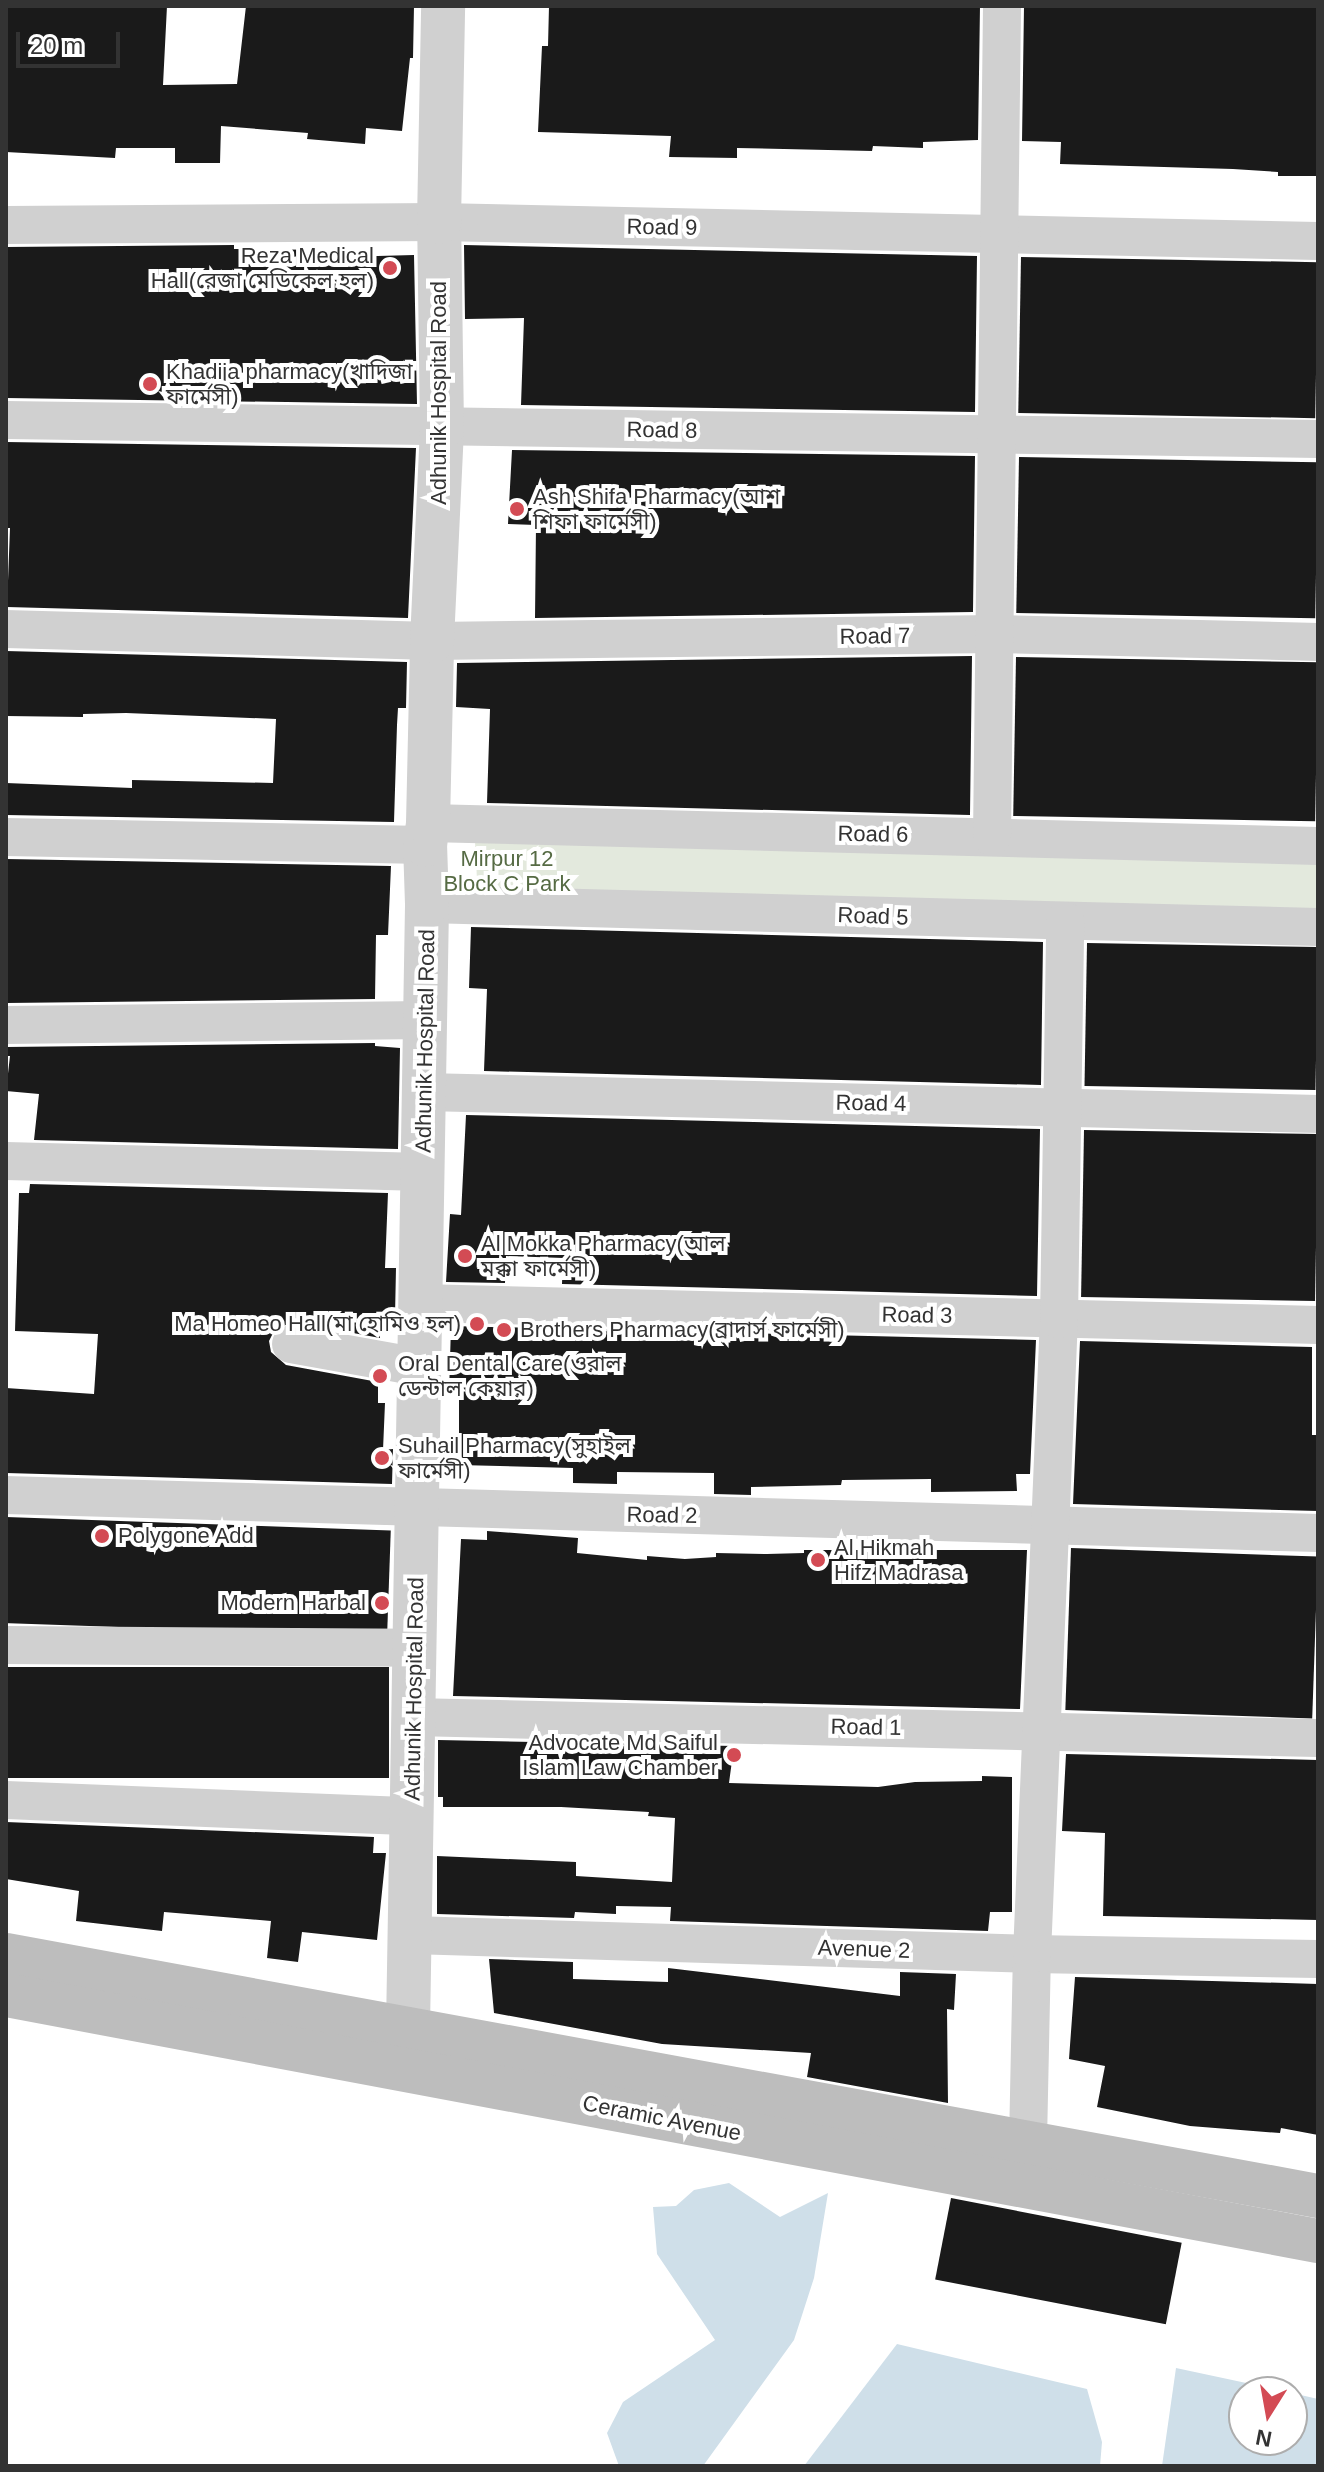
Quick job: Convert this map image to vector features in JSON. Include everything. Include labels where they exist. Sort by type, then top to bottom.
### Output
[{"type":"main road","name":"Ceramic Avenue","points":[[6,1955],[1318,2196]]},
{"type":"main road","name":"Ceramic Avenue","points":[[6,1995],[1318,2241]]},
{"type":"street","name":"Adhunik Hospital Road","points":[[408,2028],[426,834],[442,428],[439,222],[443,6]]},
{"type":"street","points":[[992,837],[1002,6]]},
{"type":"street","name":"Road 9","points":[[6,225],[439,222],[1318,241]]},
{"type":"street","name":"Road 8","points":[[6,420],[1318,439]]},
{"type":"street","name":"Road 7","points":[[6,629],[432,641],[994,634],[1318,642]]},
{"type":"street","name":"Road 6","points":[[6,837],[426,834],[992,837],[1318,846]]},
{"type":"street","name":"Road 5","points":[[427,904],[1318,927]]},
{"type":"street","points":[[1028,2142],[1032,1954],[1059,1319],[1065,921]]},
{"type":"street","points":[[6,1025],[425,1020]]},
{"type":"street","name":"Road 4","points":[[424,1092],[1318,1114]]},
{"type":"street","points":[[6,1161],[423,1172]]},
{"type":"street","name":"Road 3","points":[[420,1303],[1318,1325]]},
{"type":"street","points":[[291,1344],[419,1367]]},
{"type":"street","name":"Road 2","points":[[6,1495],[1318,1533]]},
{"type":"street","points":[[6,1645],[414,1648]]},
{"type":"street","name":"Road 1","points":[[413,1717],[1318,1738]]},
{"type":"street","points":[[6,1800],[411,1816]]},
{"type":"street","name":"Avenue 2","points":[[411,1935],[1032,1954],[1318,1959]]},
{"type":"green space","name":"Mirpur 12 Block C Park","points":[[475,841],[1318,862],[1318,910],[478,899]]},
{"type":"shaded area","points":[[729,2183],[780,2217],[828,2193],[814,2278],[794,2340],[703,2466],[619,2466],[607,2433],[623,2402],[715,2340],[657,2254],[653,2207],[676,2206],[694,2190]]},
{"type":"shaded area","points":[[897,2344],[1087,2389],[1102,2442],[1100,2466],[804,2466]]},
{"type":"shaded area","points":[[1176,2368],[1228,2379],[1228,2456],[1308,2456],[1308,2397],[1318,2399],[1318,2466],[1162,2466]]},
{"type":"building","points":[[6,6],[167,6],[163,85],[237,84],[246,6],[414,6],[413,58],[410,58],[402,131],[366,128],[365,144],[307,139],[308,133],[221,126],[220,163],[175,163],[175,148],[116,148],[115,158],[6,152]]},
{"type":"building","points":[[549,6],[980,6],[978,140],[923,142],[923,148],[873,146],[872,151],[737,148],[737,158],[669,157],[671,136],[538,132],[542,46],[548,46]]},
{"type":"building","points":[[1024,6],[1318,6],[1316,176],[1278,176],[1278,172],[1233,169],[1060,164],[1061,142],[1022,141]]},
{"type":"building","points":[[234,245],[234,249],[341,250],[341,257],[414,255],[417,404],[6,398],[6,247]]},
{"type":"building","points":[[464,245],[977,256],[975,412],[521,405],[524,318],[465,319]]},
{"type":"building","points":[[1021,257],[1318,262],[1315,418],[1018,413]]},
{"type":"building","points":[[6,442],[416,448],[408,618],[7,607],[10,528],[6,528]]},
{"type":"building","points":[[512,450],[975,456],[973,612],[535,618],[536,525],[508,524]]},
{"type":"building","points":[[1019,457],[1318,462],[1315,618],[1016,613]]},
{"type":"building","points":[[6,651],[407,662],[406,708],[398,708],[394,822],[6,815],[6,783],[132,788],[132,780],[273,783],[276,719],[126,713],[83,714],[83,717],[6,716]]},
{"type":"building","points":[[972,656],[970,815],[487,803],[490,709],[456,707],[457,663]]},
{"type":"building","points":[[1016,657],[1318,662],[1315,821],[1013,816]]},
{"type":"building","points":[[6,859],[391,866],[388,935],[376,935],[375,999],[6,1003]]},
{"type":"building","points":[[471,927],[1043,942],[1041,1085],[484,1071],[487,989],[469,988]]},
{"type":"building","points":[[1087,943],[1318,947],[1315,1090],[1085,1086]]},
{"type":"building","points":[[375,1043],[375,1046],[400,1048],[398,1149],[34,1140],[39,1094],[6,1091],[10,1056],[6,1056],[6,1047]]},
{"type":"building","points":[[466,1115],[1040,1129],[1037,1296],[562,1284],[563,1258],[506,1256],[505,1283],[446,1282],[450,1214],[461,1215]]},
{"type":"building","points":[[1084,1130],[1318,1134],[1315,1301],[1081,1297]]},
{"type":"building","points":[[30,1184],[388,1193],[385,1268],[396,1268],[395,1317],[380,1317],[380,1338],[294,1322],[275,1329],[269,1341],[271,1352],[286,1365],[378,1382],[378,1403],[385,1403],[383,1450],[393,1449],[392,1484],[6,1473],[6,1388],[94,1394],[98,1334],[15,1331],[19,1193],[29,1193]]},
{"type":"building","points":[[451,1326],[1036,1340],[1030,1474],[1016,1474],[1017,1491],[931,1492],[931,1479],[842,1480],[841,1485],[751,1487],[751,1495],[714,1494],[714,1473],[617,1472],[617,1484],[573,1483],[573,1468],[459,1465],[459,1394],[449,1393]]},
{"type":"building","points":[[1080,1341],[1312,1347],[1312,1435],[1318,1435],[1318,1511],[1073,1504]]},
{"type":"building","points":[[6,1517],[391,1530],[387,1636],[6,1623]]},
{"type":"building","points":[[487,1531],[578,1538],[577,1553],[647,1560],[647,1556],[685,1559],[716,1557],[716,1553],[804,1553],[804,1550],[1027,1550],[1020,1709],[453,1696],[461,1539],[487,1540]]},
{"type":"building","points":[[1071,1548],[1318,1557],[1312,1719],[1065,1710]]},
{"type":"building","points":[[6,1667],[389,1667],[389,1778],[6,1778]]},
{"type":"building","points":[[438,1740],[734,1746],[729,1783],[878,1787],[915,1782],[982,1781],[982,1776],[1012,1777],[1012,1912],[990,1912],[988,1931],[670,1921],[671,1907],[616,1906],[616,1914],[575,1912],[574,1918],[437,1914],[437,1856],[576,1862],[576,1876],[672,1882],[675,1818],[648,1816],[649,1812],[561,1807],[443,1807],[443,1797],[438,1797]]},
{"type":"building","points":[[1066,1754],[1318,1760],[1318,1920],[1103,1916],[1105,1833],[1062,1831]]},
{"type":"building","points":[[6,1822],[374,1837],[373,1853],[386,1853],[377,1940],[302,1932],[298,1962],[267,1958],[271,1921],[164,1912],[162,1931],[76,1921],[79,1891],[6,1879]]},
{"type":"building","points":[[489,1959],[573,1962],[573,1979],[668,1982],[668,1968],[900,1996],[900,1972],[956,1974],[954,2010],[947,2009],[948,2103],[807,2077],[811,2053],[662,2044],[494,2013]]},
{"type":"building","points":[[1075,1977],[1318,1984],[1318,2135],[1281,2128],[1280,2133],[1190,2126],[1097,2107],[1105,2066],[1069,2059]]},
{"type":"building","points":[[951,2198],[1182,2243],[1166,2324],[935,2279]]},
{"type":"place","name":"Reza Medical Hall(রেজা মেডিকেল হল)","points":[[390,268]]},
{"type":"place","name":"Khadija pharmacy(খাদিজা ফার্মেসী)","points":[[150,384]]},
{"type":"place","name":"Ash Shifa Pharmacy(আশ শিফা ফার্মেসী)","points":[[517,509]]},
{"type":"place","name":"Al Mokka Pharmacy(আল মক্কা ফার্মেসী)","points":[[465,1256]]},
{"type":"place","name":"Ma Homeo Hall(মা হোমিও হল)","points":[[477,1324]]},
{"type":"place","name":"Brothers Pharmacy(ব্রাদার্স ফার্মেসী)","points":[[504,1330]]},
{"type":"place","name":"Oral Dental Care(ওরাল ডেন্টাল কেয়ার)","points":[[380,1376]]},
{"type":"place","name":"Suhail Pharmacy(সুহাইল ফার্মেসী)","points":[[382,1458]]},
{"type":"place","name":"Polygone Add","points":[[102,1536]]},
{"type":"place","name":"Al Hikmah Hifz Madrasa","points":[[818,1560]]},
{"type":"place","name":"Modern Harbal","points":[[382,1603]]},
{"type":"place","name":"Advocate Md Saiful Islam Law Chamber","points":[[734,1755]]}]
